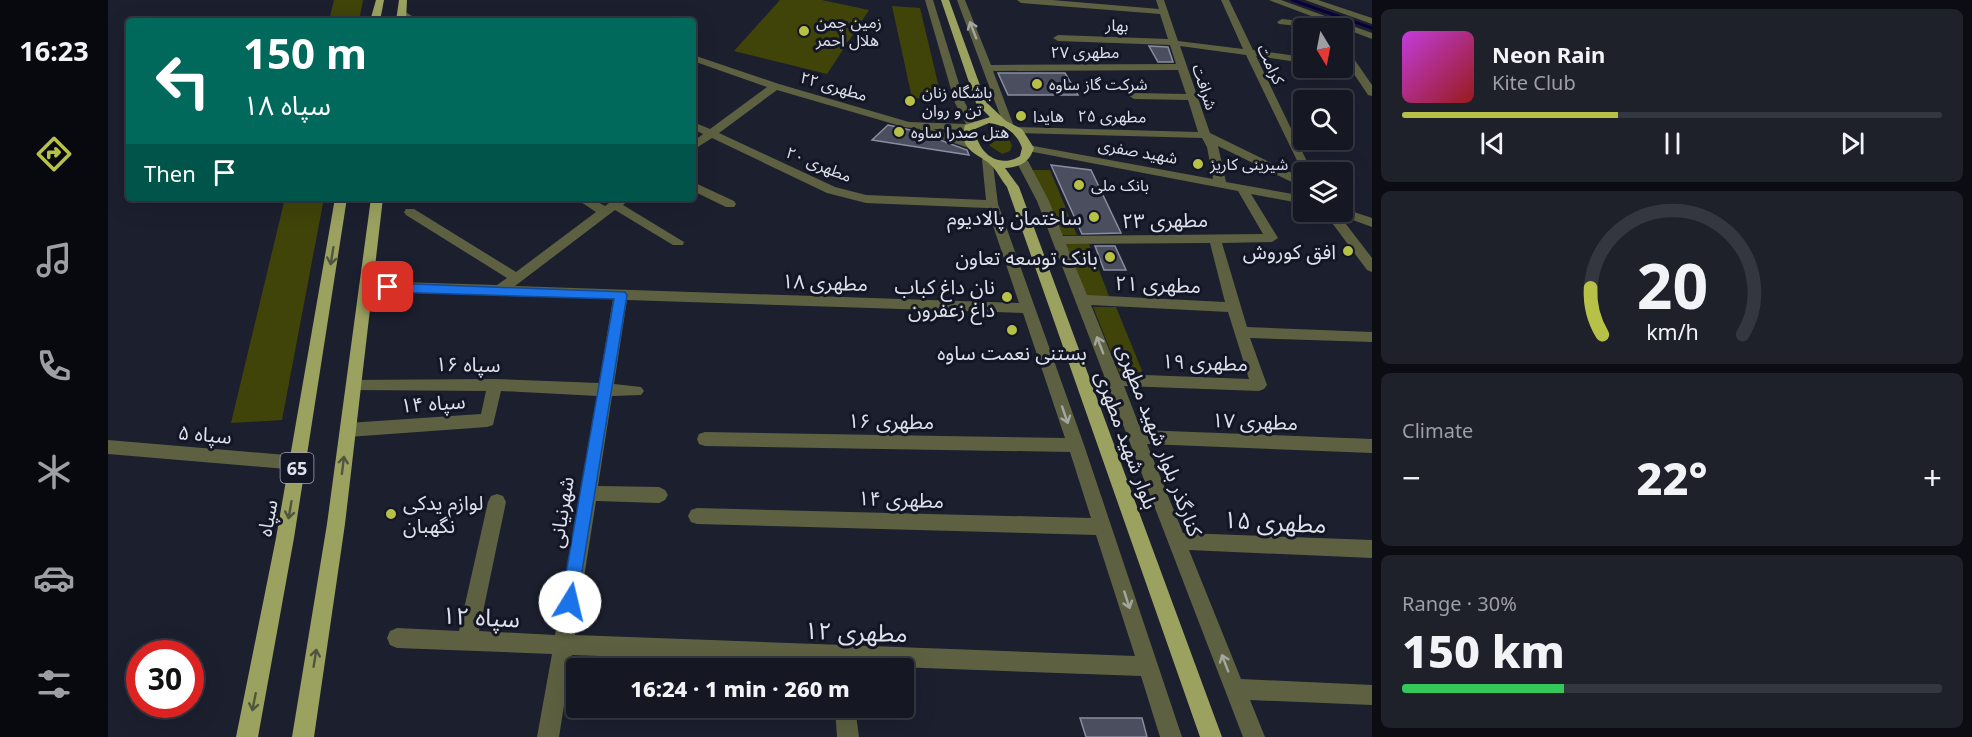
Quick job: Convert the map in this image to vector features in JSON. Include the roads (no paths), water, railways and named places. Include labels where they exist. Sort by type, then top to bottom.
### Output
[{"type":"main road","points":[[376,18],[380,0]]},
{"type":"main road","points":[[401,17],[404,0]]},
{"type":"main road","points":[[945,0],[981,103],[1009,126],[1022,158],[1013,187]]},
{"type":"main road","points":[[973,146],[973,124],[981,103]]},
{"type":"main road","points":[[973,124],[988,120],[1009,126]]},
{"type":"main road","name":"بلوار شهید مطهری","points":[[973,146],[991,161],[1013,187],[1211,737]]},
{"type":"main road","points":[[991,161],[1022,158]]},
{"type":"main road","name":"سپاه","points":[[247,737],[298,463],[341,201]]},
{"type":"main road","name":"65","points":[[303,737],[348,430],[377,201]]},
{"type":"street","points":[[929,0],[960,103],[973,124]]},
{"type":"street","points":[[961,0],[1009,126]]},
{"type":"street","points":[[1021,0],[1092,3],[1164,12]]},
{"type":"street","name":"شرافت","points":[[1160,0],[1178,43],[1183,67],[1205,135],[1214,147],[1220,183]]},
{"type":"street","name":"کرامت","points":[[1225,0],[1301,162]]},
{"type":"street","points":[[1273,0],[1313,18]]},
{"type":"street","points":[[1309,0],[1372,21]]},
{"type":"street","points":[[1282,22],[1293,23]]},
{"type":"street","points":[[1353,31],[1372,36]]},
{"type":"street","name":"بهار","points":[[1058,38],[1178,43],[1293,59]]},
{"type":"street","name":"مطهری ۲۲","points":[[696,59],[776,86],[908,125],[973,124]]},
{"type":"street","points":[[1353,64],[1372,93]]},
{"type":"street","name":"مطهری ۲۷","points":[[988,68],[1183,67]]},
{"type":"street","points":[[1355,67],[1372,70]]},
{"type":"street","points":[[696,145],[776,86]]},
{"type":"street","points":[[1134,96],[1192,97]]},
{"type":"street","points":[[908,125],[973,146]]},
{"type":"street","name":"مطهری ۲۰","points":[[696,126],[831,190],[866,199],[992,204]]},
{"type":"street","name":"مطهری ۲۵","points":[[1009,126],[1205,135]]},
{"type":"street","points":[[1205,135],[1293,179]]},
{"type":"street","name":"شهید صفری","points":[[1022,158],[1220,183],[1293,198]]},
{"type":"street","name":"کنارگذر بلوار شهید مطهری","points":[[1022,158],[1059,240],[1254,737]]},
{"type":"street","points":[[991,161],[992,204],[1076,445],[1171,737]]},
{"type":"street","points":[[696,187],[730,204]]},
{"type":"street","name":"مطهری ۲۳","points":[[1059,240],[1272,238],[1241,187]]},
{"type":"street","points":[[596,201],[615,205],[678,242]]},
{"type":"street","points":[[499,291],[615,205]]},
{"type":"street","points":[[410,212],[516,278]]},
{"type":"street","points":[[1353,216],[1372,223]]},
{"type":"street","points":[[1338,222],[1370,262]]},
{"type":"street","points":[[1215,239],[1233,307],[1243,332],[1372,337]]},
{"type":"street","name":"مطهری ۱۸","points":[[366,286],[1028,308]]},
{"type":"street","name":"شهرنیانی","points":[[548,737],[621,295]]},
{"type":"street","name":"مطهری ۲۱","points":[[1082,300],[1233,307]]},
{"type":"street","name":"مطهری ۱۹","points":[[1113,380],[1259,385],[1243,332]]},
{"type":"street","name":"سپاه ۱۶","points":[[354,384],[495,385],[636,391]]},
{"type":"street","name":"سپاه ۱۴","points":[[348,430],[487,420],[495,385]]},
{"type":"street","name":"مطهری ۱۷","points":[[1136,437],[1372,446]]},
{"type":"street","name":"مطهری ۱۶","points":[[705,439],[1076,445]]},
{"type":"street","name":"سپاه ۵","points":[[108,447],[298,463]]},
{"type":"street","points":[[587,493],[659,495]]},
{"type":"street","points":[[467,640],[497,502]]},
{"type":"street","name":"مطهری ۱۴","points":[[698,516],[1102,527]]},
{"type":"street","name":"مطهری ۱۵","points":[[1177,541],[1372,549]]},
{"type":"street","name":"سپاه ۱۲","points":[[397,638],[563,646]]},
{"type":"street","name":"مطهری ۱۲","points":[[563,646],[771,658]]},
{"type":"street","name":"مطهری ۱۲","points":[[914,663],[1148,666]]},
{"type":"street","points":[[1235,689],[1372,695]]},
{"type":"street","points":[[846,718],[848,737]]},
{"type":"waterway","points":[[1292,0],[1372,28]]},
{"type":"place","name":"زمین چمن هلال احمر","points":[[804,31]]},
{"type":"place","name":"شرکت گاز ساوه","points":[[1037,84]]},
{"type":"place","name":"باشگاه زنان تن و روان","points":[[910,101]]},
{"type":"place","name":"هایدا","points":[[1021,116]]},
{"type":"place","name":"هتل صدرا ساوه","points":[[899,132]]},
{"type":"place","name":"شیرینی کاریز","points":[[1198,164]]},
{"type":"place","name":"بانک ملی","points":[[1079,185]]},
{"type":"place","name":"ساختمان پالادیوم","points":[[1094,217]]},
{"type":"place","name":"افق کوروش","points":[[1348,251]]},
{"type":"place","name":"بانک توسعه تعاون","points":[[1110,257]]},
{"type":"place","name":"نان داغ کباب داغ زعفرون","points":[[1007,297]]},
{"type":"place","name":"بستنی نعمت ساوه","points":[[1012,330]]},
{"type":"place","name":"لوازم یدکی نگهبان","points":[[391,514]]}]
